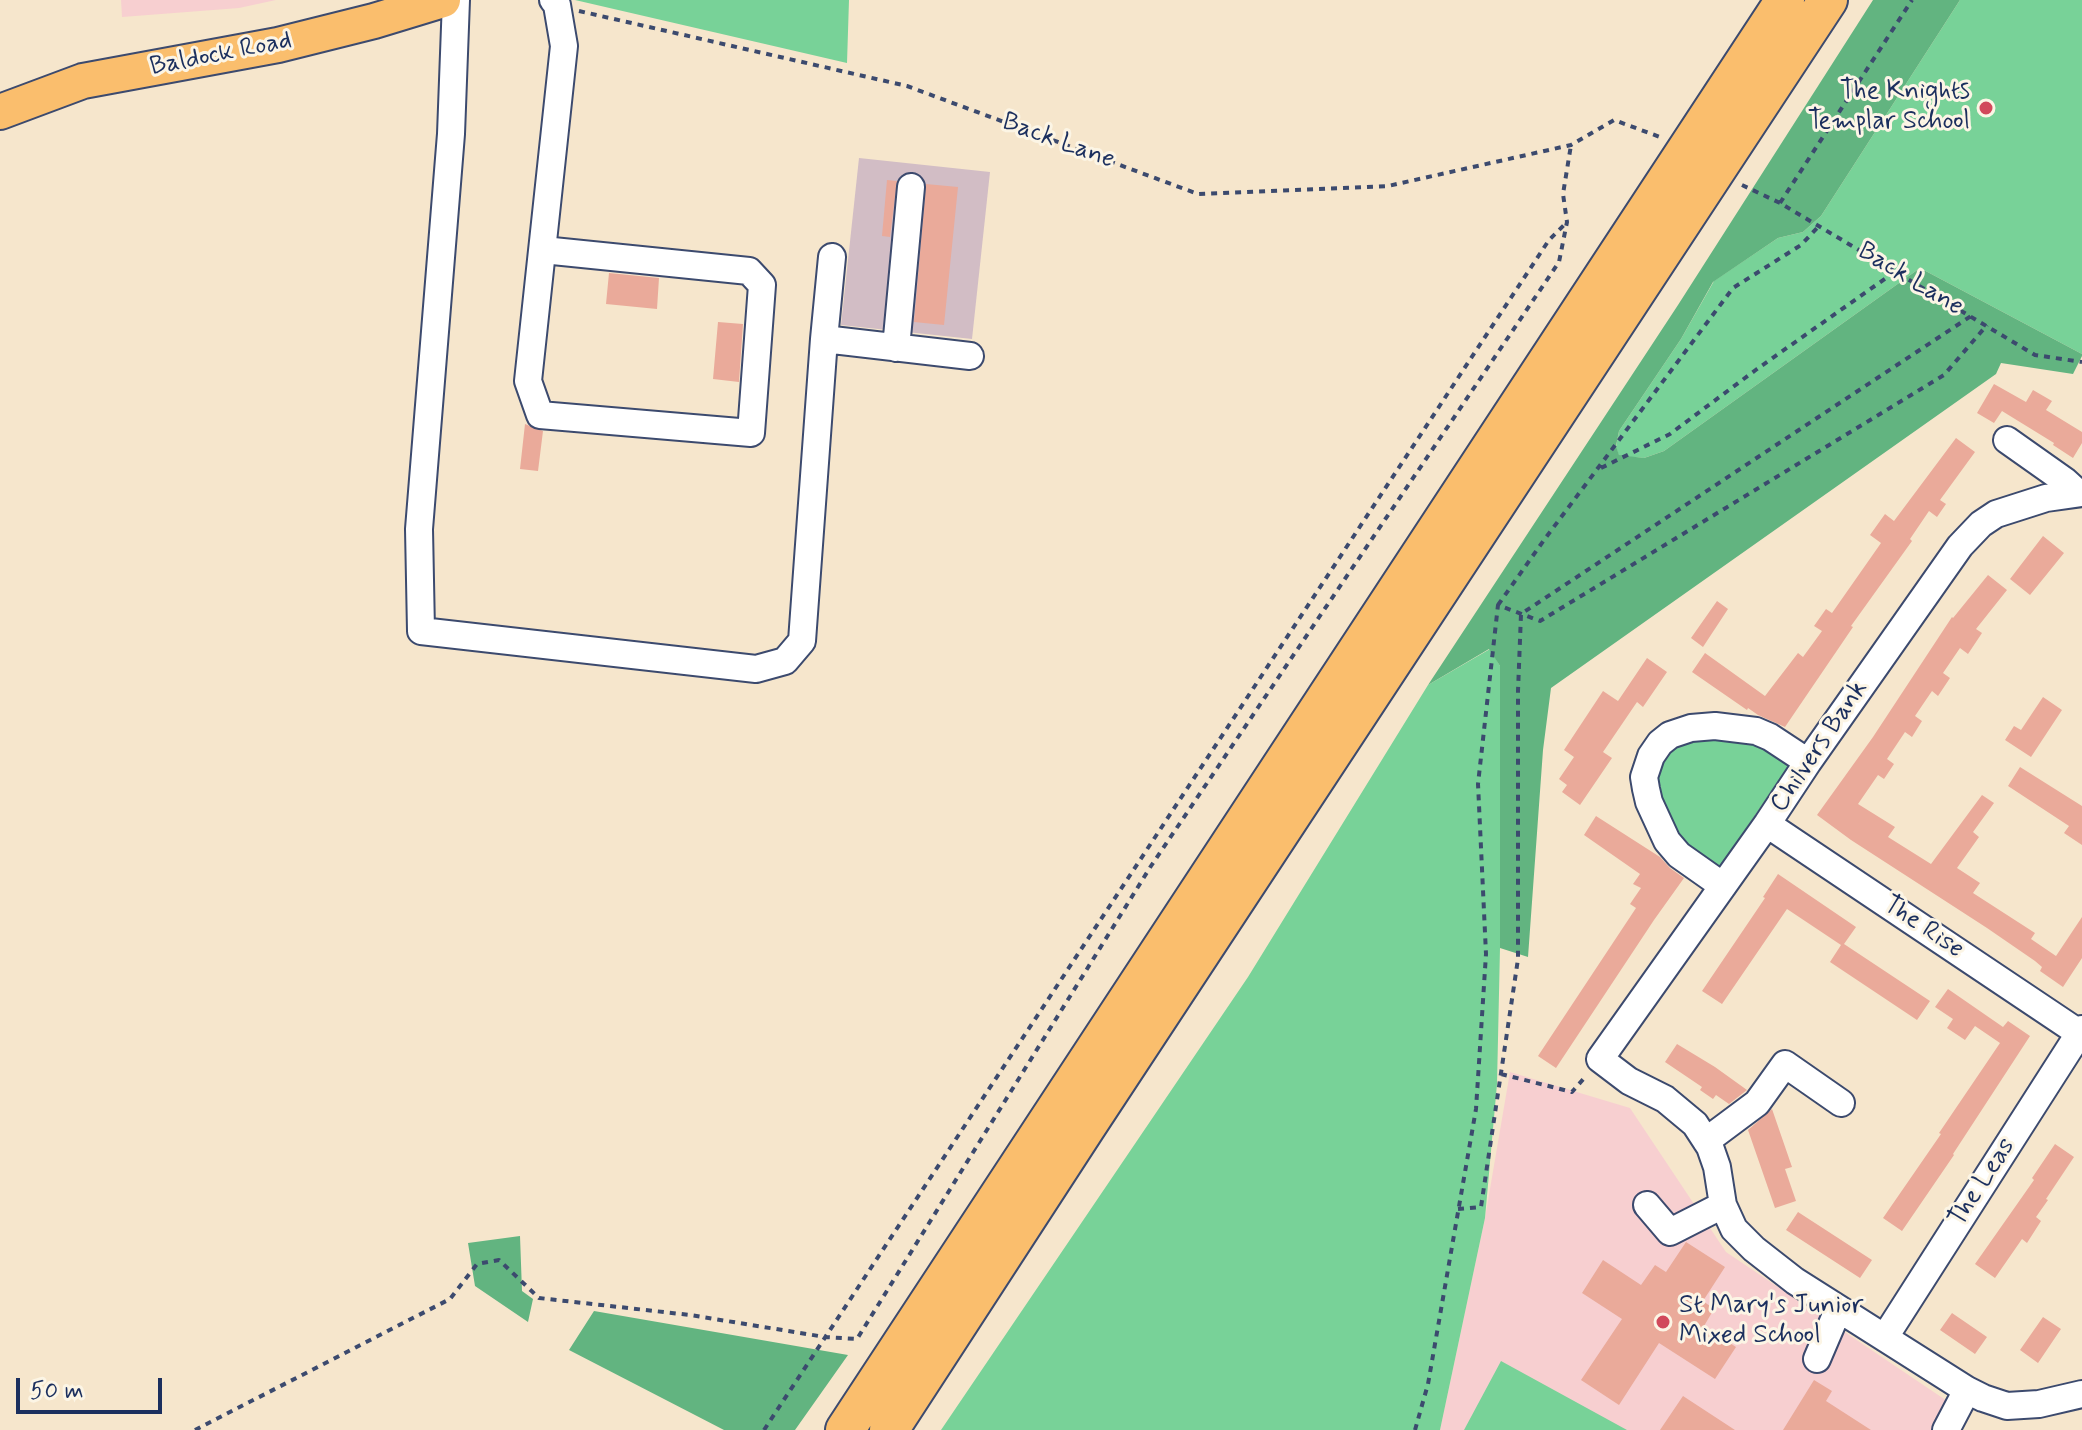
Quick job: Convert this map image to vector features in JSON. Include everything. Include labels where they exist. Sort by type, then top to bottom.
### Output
[{"type":"highway","points":[[845,1430],[1785,0]]},
{"type":"highway","points":[[889,1430],[1828,0]]},
{"type":"main road","name":"Baldock Road","points":[[0,112],[83,81],[278,45],[443,0]]},
{"type":"street","points":[[456,0],[450,148],[419,529],[421,631],[756,669],[785,661],[802,641],[832,257]]},
{"type":"street","points":[[543,250],[749,271],[762,285],[751,433],[540,415],[528,381],[564,46],[555,3]]},
{"type":"street","points":[[896,348],[911,187]]},
{"type":"street","points":[[824,339],[970,356]]},
{"type":"street","points":[[2007,440],[2080,493]]},
{"type":"street","name":"Chilvers Bank","points":[[1600,1059],[1947,564],[1981,524],[1996,514],[2046,498],[2080,493]]},
{"type":"street","points":[[1723,886],[1679,855],[1667,841],[1646,789],[1644,777],[1651,756],[1670,735],[1691,728],[1715,726],[1756,731],[1808,762]]},
{"type":"street","name":"The Rise","points":[[1767,824],[2081,1031]]},
{"type":"street","name":"The Leas","points":[[1885,1337],[2081,1031]]},
{"type":"street","points":[[1600,1059],[1629,1081],[1665,1099],[1695,1124],[1717,1167],[1723,1205],[1734,1229],[1795,1281],[1983,1398],[2007,1406],[2039,1404],[2082,1394]]},
{"type":"street","points":[[1706,1141],[1757,1103],[1785,1064],[1841,1103]]},
{"type":"street","points":[[1647,1205],[1670,1232],[1723,1205]]},
{"type":"street","points":[[1817,1359],[1838,1310]]},
{"type":"street","points":[[1946,1430],[1967,1390]]},
{"type":"path","points":[[1780,203],[1912,0]]},
{"type":"path","name":"Back Lane","points":[[555,3],[907,86],[1198,194],[1388,186],[1571,145],[1614,120],[1660,137]]},
{"type":"path","points":[[195,1430],[450,1299],[477,1264],[499,1260],[539,1298],[690,1315],[825,1337],[857,1339],[1151,866],[1559,262],[1567,222],[1563,194],[1571,145]]},
{"type":"path","name":"Back Lane","points":[[1742,185],[1780,203],[2035,355],[2082,362]]},
{"type":"path","points":[[764,1430],[1549,240],[1567,222]]},
{"type":"path","points":[[1415,1430],[1428,1384],[1476,1109],[1486,954],[1478,784],[1498,605],[1733,288],[1801,245],[1819,226]]},
{"type":"path","points":[[1599,469],[1670,434],[1897,271]]},
{"type":"path","points":[[1521,614],[1971,316]]},
{"type":"path","points":[[1498,605],[1540,621],[1944,375],[1987,325]]},
{"type":"path","points":[[1458,1209],[1481,1207],[1518,959],[1521,614]]},
{"type":"path","points":[[1501,1074],[1572,1092],[1600,1059]]},
{"type":"shaded area","points":[[121,0],[276,0],[239,8],[122,17]]},
{"type":"shaded area","points":[[859,158],[990,172],[972,339],[841,325]]},
{"type":"shaded area","points":[[1510,1072],[1630,1108],[1726,1252],[1953,1405],[1940,1430],[1440,1430],[1485,1218]]},
{"type":"green space","points":[[575,0],[849,0],[847,63]]},
{"type":"green space","points":[[1873,0],[1960,0],[1821,216],[1803,232],[1778,238],[1713,282],[1681,339],[1619,431],[1616,446],[1619,455],[1644,458],[1664,451],[1920,268],[2082,356],[2073,374],[2001,363],[1996,374],[1551,688],[1543,750],[1528,957],[1500,948],[1500,666],[1489,649],[1428,685],[1678,305]]},
{"type":"green space","name":"The Knights Templar School","points":[[1960,0],[2082,0],[2082,354],[1920,268],[1664,451],[1644,458],[1619,456],[1616,447],[1619,431],[1681,339],[1714,281],[1778,238],[1803,232],[1821,216]]},
{"type":"green space","points":[[1490,649],[1500,666],[1497,1084],[1485,1218],[1440,1430],[941,1430],[1248,977],[1428,685]]},
{"type":"green space","points":[[1749,734],[1790,764],[1719,868],[1683,853],[1654,801],[1655,763],[1672,744]]},
{"type":"green space","points":[[520,1236],[522,1291],[533,1299],[528,1322],[475,1286],[468,1243]]},
{"type":"green space","points":[[594,1311],[848,1355],[795,1430],[724,1430],[569,1350]]},
{"type":"green space","points":[[1501,1361],[1627,1430],[1464,1430]]},
{"type":"building","points":[[887,180],[897,181],[890,237],[882,236]]},
{"type":"building","points":[[926,184],[958,187],[944,325],[914,322]]},
{"type":"building","points":[[609,273],[659,278],[657,309],[606,304]]},
{"type":"building","points":[[718,322],[743,324],[739,382],[713,379]]},
{"type":"building","points":[[1994,384],[2026,402],[2033,390],[2052,401],[2046,410],[2082,432],[2082,443],[2073,458],[2002,411],[1994,423],[1977,413]]},
{"type":"building","points":[[525,424],[543,431],[538,471],[520,469]]},
{"type":"building","points":[[1956,438],[1975,452],[1940,500],[1946,504],[1937,517],[1929,511],[1910,539],[1912,541],[1851,626],[1785,727],[1747,710],[1692,672],[1705,653],[1765,696],[1798,653],[1803,657],[1822,631],[1814,626],[1826,609],[1832,613],[1881,543],[1870,535],[1885,514],[1894,521]]},
{"type":"building","points":[[2043,536],[2064,553],[2030,595],[2010,579]]},
{"type":"building","points":[[1988,575],[2007,590],[1976,629],[1982,633],[1968,654],[1960,648],[1943,673],[1950,678],[1938,696],[1932,691],[1915,716],[1922,721],[1912,737],[1905,732],[1887,759],[1894,764],[1884,779],[1878,775],[1858,804],[1895,827],[1888,837],[1931,864],[1982,795],[1994,803],[1973,832],[1979,837],[1957,868],[1980,883],[1973,893],[2035,933],[2031,939],[2056,956],[2082,917],[2082,958],[2063,987],[2040,971],[2042,967],[2035,961],[1817,815],[1952,617]]},
{"type":"building","points":[[1717,601],[1728,609],[1703,647],[1691,638]]},
{"type":"building","points":[[1647,658],[1667,672],[1643,707],[1637,702],[1603,752],[1612,758],[1580,805],[1562,792],[1567,785],[1559,779],[1574,757],[1564,750],[1603,691],[1618,701]]},
{"type":"building","points":[[2043,697],[2062,710],[2031,757],[2005,740],[2014,726],[2021,730]]},
{"type":"building","points":[[2020,767],[2082,806],[2082,845],[2064,833],[2069,826],[2008,786]]},
{"type":"building","points":[[1596,816],[1660,857],[1684,878],[1556,1068],[1538,1056],[1636,908],[1630,904],[1641,888],[1633,884],[1640,874],[1584,835]]},
{"type":"building","points":[[1778,874],[1856,927],[1844,944],[1930,1001],[1917,1020],[1830,962],[1841,945],[1787,909],[1722,1004],[1702,991]]},
{"type":"building","points":[[1948,989],[2003,1027],[2008,1021],[2030,1036],[1902,1231],[1883,1218],[2000,1043],[1975,1026],[1965,1040],[1947,1028],[1953,1019],[1935,1007]]},
{"type":"building","points":[[1677,1044],[1747,1090],[1729,1104],[1716,1095],[1713,1099],[1700,1090],[1702,1087],[1665,1062]]},
{"type":"building","points":[[1772,1109],[1792,1167],[1785,1169],[1796,1201],[1775,1208],[1748,1130]]},
{"type":"building","points":[[2055,1144],[2074,1157],[2036,1217],[2041,1221],[2027,1243],[2022,1239],[1995,1278],[1975,1264],[2034,1180],[2032,1178]]},
{"type":"building","points":[[1798,1212],[1872,1260],[1860,1278],[1786,1230]]},
{"type":"building","name":"St Mary's Junior Mixed School","points":[[1686,1242],[1725,1267],[1703,1301],[1714,1309],[1704,1326],[1736,1347],[1715,1379],[1659,1343],[1619,1405],[1581,1380],[1622,1319],[1582,1293],[1603,1260],[1641,1285],[1655,1265],[1666,1272]]},
{"type":"building","points":[[1952,1313],[1987,1337],[1975,1354],[1940,1330]]},
{"type":"building","points":[[2043,1317],[2061,1329],[2038,1363],[2020,1350]]},
{"type":"building","points":[[1814,1380],[1832,1391],[1826,1401],[1871,1430],[1783,1430]]},
{"type":"building","points":[[1683,1396],[1735,1430],[1660,1430]]},
{"type":"place","name":"The Knights Templar School","points":[[1986,108]]},
{"type":"place","name":"St Mary's Junior Mixed School","points":[[1663,1322]]}]
